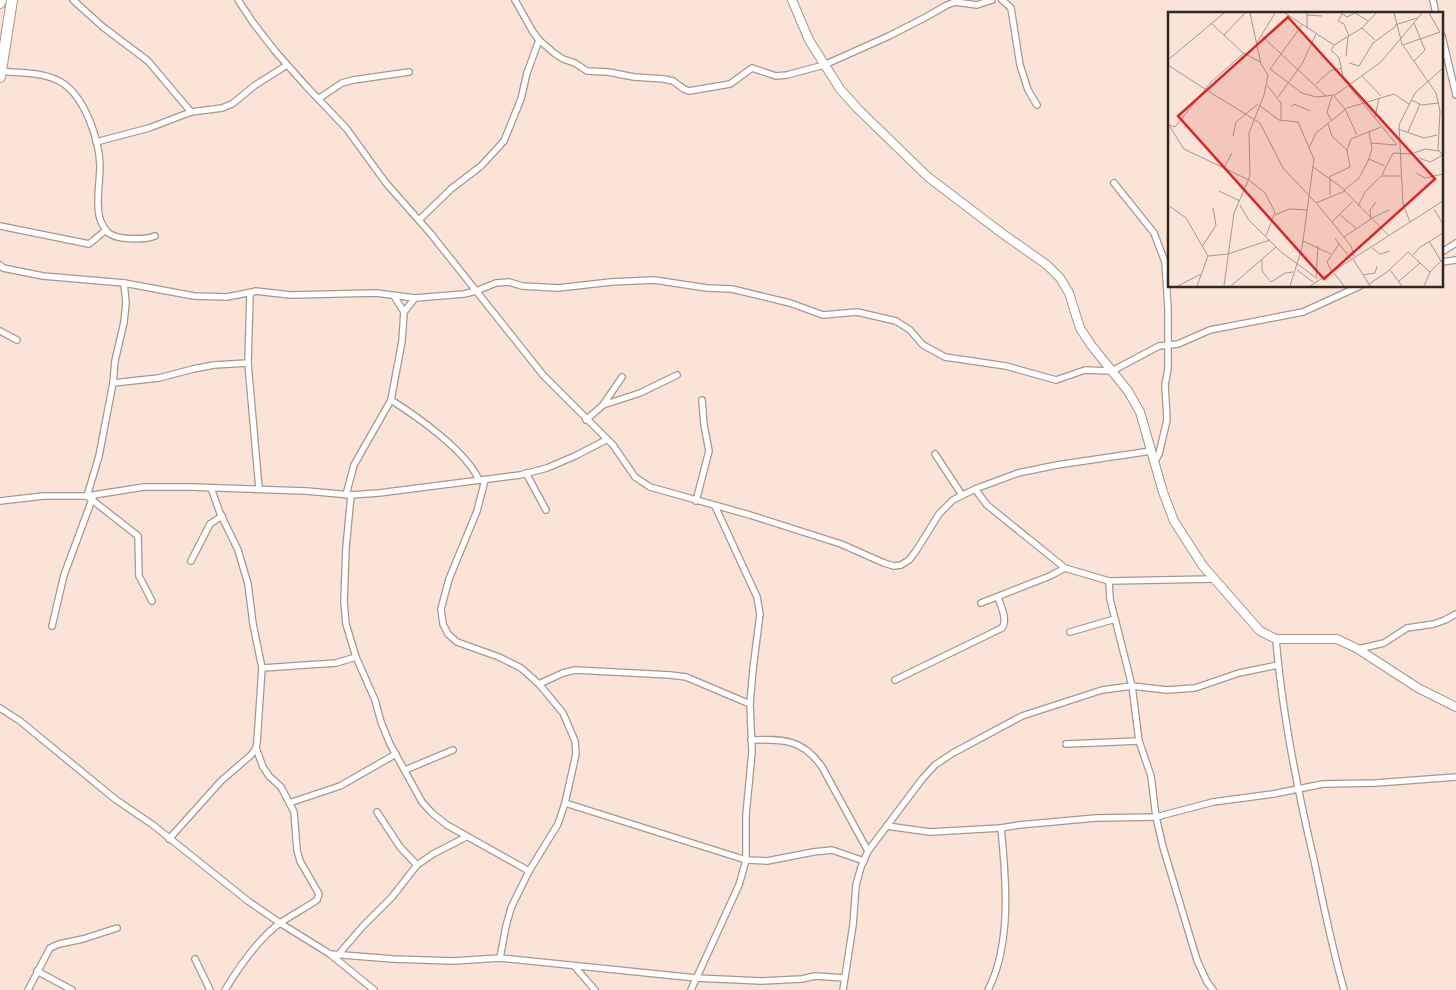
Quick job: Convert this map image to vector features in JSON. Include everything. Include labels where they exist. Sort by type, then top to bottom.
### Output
[{"type":"highway","points":[[0,74],[12,0]]},
{"type":"street","points":[[73,0],[148,61],[191,112]]},
{"type":"street","points":[[238,0],[254,24],[287,65],[346,128],[386,182],[419,220],[543,375],[613,445],[641,483],[841,544],[894,566],[901,565],[909,560],[939,514],[953,500],[975,489],[1018,473],[1057,465],[1151,451]]},
{"type":"street","points":[[515,0],[539,40],[554,53],[575,62],[587,71],[664,79],[673,81],[684,90],[689,91],[730,84],[752,68],[776,76],[824,65],[889,36],[947,4],[955,2],[977,5],[992,0]]},
{"type":"street","points":[[792,0],[809,40],[824,65],[840,89],[858,109],[928,177],[1047,265],[1060,278],[1069,294],[1080,328],[1091,346],[1128,391],[1140,412],[1154,463],[1174,521],[1188,545],[1213,579],[1260,631],[1276,639],[1336,639],[1358,649],[1418,688],[1456,706]]},
{"type":"street","points":[[1002,0],[1011,8],[1020,65],[1028,90],[1037,105]]},
{"type":"street","points":[[419,220],[451,189],[481,166],[504,141],[539,40]]},
{"type":"street","points":[[1444,44],[1456,95]]},
{"type":"street","points":[[96,142],[148,128],[191,112],[222,108],[232,104],[254,86],[287,65]]},
{"type":"street","points":[[318,99],[333,88],[348,82],[409,72]]},
{"type":"street","points":[[0,74],[41,74],[63,83],[72,91],[85,109],[96,142],[100,164],[99,216],[106,230],[111,235],[120,237],[146,240],[155,236]]},
{"type":"street","points":[[1114,183],[1154,233],[1165,262],[1168,344],[1168,368],[1165,385],[1167,420],[1159,454],[1154,463]]},
{"type":"street","points":[[0,226],[89,244],[106,230]]},
{"type":"street","points":[[1444,251],[1456,243]]},
{"type":"street","points":[[0,265],[3,268],[43,276],[124,283],[194,296],[227,297],[255,291],[291,295],[376,293],[415,298],[476,291],[496,283],[509,282],[522,286],[558,288],[611,282],[654,280],[707,288],[732,288],[790,303],[823,315],[857,312],[896,321],[910,330],[923,345],[945,356],[1006,366],[1056,380],[1085,370],[1112,371],[1160,346],[1178,344],[1210,330],[1303,312],[1356,288]]},
{"type":"street","points":[[52,626],[64,575],[91,496],[100,456],[115,361],[124,322],[126,303],[124,283]]},
{"type":"street","points":[[255,291],[250,294],[248,299],[248,363],[259,489]]},
{"type":"street","points":[[394,296],[404,312]]},
{"type":"street","points":[[415,298],[404,312],[402,341],[391,400],[354,466],[348,495],[344,602],[346,624],[356,657],[375,700],[381,722],[422,802],[447,825],[529,871]]},
{"type":"street","points":[[0,331],[17,340]]},
{"type":"street","points":[[113,382],[160,378],[193,368],[214,365],[248,363]]},
{"type":"street","points":[[586,420],[602,405],[622,376]]},
{"type":"street","points":[[602,405],[640,393],[677,376]]},
{"type":"street","points":[[391,400],[409,411],[462,454],[482,480],[477,511],[449,579],[441,609],[443,624],[448,634],[457,642],[499,657],[521,668],[539,684],[563,714],[575,741],[576,754],[565,803],[558,824],[529,871],[511,908],[500,958]]},
{"type":"street","points":[[696,501],[709,451],[702,400]]},
{"type":"street","points":[[0,502],[43,496],[91,496],[144,488],[306,490],[348,495],[378,493],[526,473],[547,468],[606,440]]},
{"type":"street","points":[[935,454],[962,495]]},
{"type":"street","points":[[526,473],[546,510]]},
{"type":"street","points":[[211,488],[238,550],[248,584],[253,624],[262,668],[256,748],[266,772],[281,787],[294,812],[297,850],[300,861],[319,894],[317,900],[280,923],[253,951],[225,990]]},
{"type":"street","points":[[975,489],[987,505],[1065,568],[1110,581],[1213,579]]},
{"type":"street","points":[[91,496],[138,536],[139,576],[152,601]]},
{"type":"street","points":[[691,990],[738,885],[746,860],[746,814],[751,770],[750,704],[752,669],[760,614],[759,604],[715,506]]},
{"type":"street","points":[[191,561],[210,524],[222,516]]},
{"type":"street","points":[[981,603],[1065,568]]},
{"type":"street","points":[[1110,581],[1110,599],[1132,686],[1139,741],[1151,776],[1156,817],[1163,847],[1197,960],[1207,982],[1213,990]]},
{"type":"street","points":[[895,680],[1002,628],[1005,625],[1005,621],[998,597]]},
{"type":"street","points":[[1358,649],[1384,642],[1407,628],[1434,624],[1445,620],[1455,613]]},
{"type":"street","points":[[1070,632],[1114,619]]},
{"type":"street","points":[[1276,639],[1278,665],[1297,788],[1344,990]]},
{"type":"street","points":[[262,668],[319,665],[336,663],[356,657]]},
{"type":"street","points":[[843,990],[853,925],[856,885],[868,851],[935,765],[953,753],[1022,716],[1102,690],[1132,686],[1167,690],[1195,688],[1239,673],[1278,665]]},
{"type":"street","points":[[539,684],[563,673],[575,670],[670,675],[697,681],[750,704]]},
{"type":"street","points":[[0,708],[20,721],[115,799],[248,901],[330,954],[374,990]]},
{"type":"street","points":[[751,740],[773,739],[791,742],[814,755],[868,851]]},
{"type":"street","points":[[1066,744],[1139,741]]},
{"type":"street","points":[[169,839],[221,782],[251,755],[256,748]]},
{"type":"street","points":[[405,770],[453,750]]},
{"type":"street","points":[[289,803],[340,786],[396,754]]},
{"type":"street","points":[[887,826],[930,832],[1001,828],[1096,818],[1156,817],[1213,802],[1273,794],[1323,784],[1428,781],[1456,777]]},
{"type":"street","points":[[565,803],[746,860],[766,861],[832,850],[864,861]]},
{"type":"street","points":[[376,812],[400,847],[417,865]]},
{"type":"street","points":[[988,990],[994,978],[1001,951],[1006,906],[1006,875],[1001,828]]},
{"type":"street","points":[[338,955],[392,897],[417,865],[466,836]]},
{"type":"street","points":[[28,990],[50,948],[117,928]]},
{"type":"street","points":[[330,954],[453,961],[500,958],[696,978],[761,981],[802,979],[815,976],[844,978]]},
{"type":"street","points":[[195,959],[210,990]]},
{"type":"street","points":[[575,967],[595,990]]},
{"type":"street","points":[[37,971],[72,990]]}]
